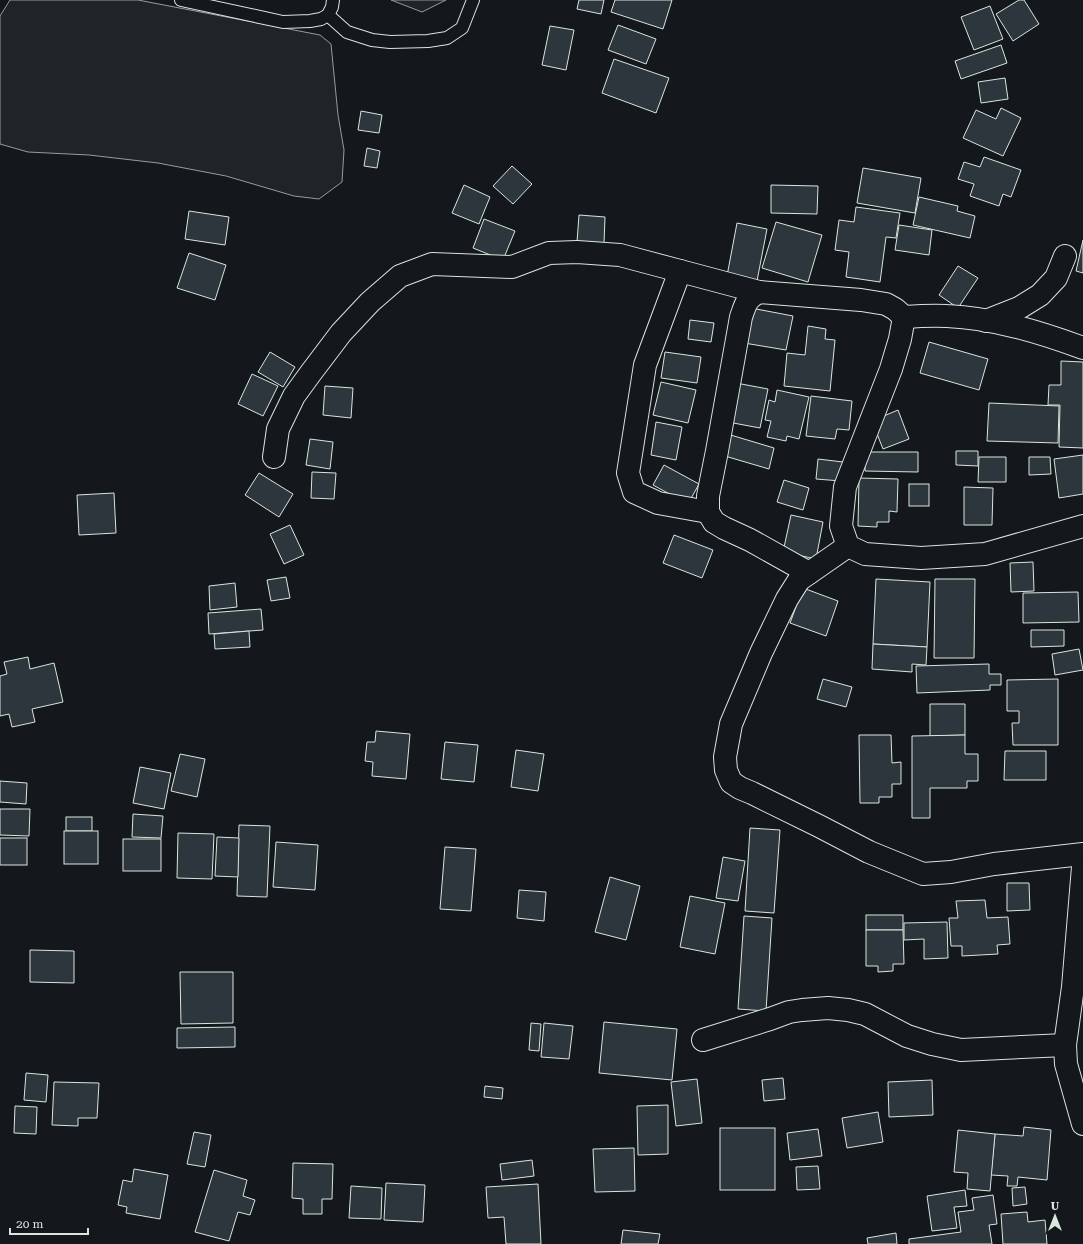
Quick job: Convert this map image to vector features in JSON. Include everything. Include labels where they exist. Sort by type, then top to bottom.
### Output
[{"type":"street","points":[[274,457],[278,429],[294,396],[341,333],[370,302],[400,276],[432,264],[512,267],[549,253],[577,252],[620,255],[759,292],[861,300],[886,304],[904,316],[946,316],[986,321],[1013,326],[1050,336],[1083,348]]},
{"type":"street","points":[[986,321],[1019,308],[1040,295],[1056,278],[1065,256]]},
{"type":"street","points":[[680,271],[666,304],[645,365],[628,473],[634,492],[658,503],[708,512]]},
{"type":"street","points":[[759,292],[750,296],[741,316],[708,496],[708,512],[714,522],[809,573]]},
{"type":"street","points":[[904,316],[900,339],[891,368],[845,487],[841,526],[848,546],[865,554],[920,558],[985,554],[1083,526]]},
{"type":"street","points":[[848,546],[799,580],[787,599],[761,654],[731,724],[725,757],[726,770],[731,782],[740,788],[812,822],[869,852],[923,874],[951,872],[994,864],[1083,854]]},
{"type":"street","points":[[1083,867],[1073,986],[1065,1045],[1066,1064],[1083,1124]]},
{"type":"street","points":[[702,1040],[789,1012],[828,1008],[848,1010],[865,1014],[907,1036],[946,1048],[961,1050],[1065,1045]]},
{"type":"lane","points":[[181,0],[283,22],[322,19],[328,15],[332,7],[333,0]]},
{"type":"lane","points":[[328,15],[347,32],[372,40],[390,42],[428,41],[448,38],[462,28],[473,0]]},
{"type":"shaded area","points":[[10,0],[138,0],[320,35],[331,44],[338,115],[344,150],[342,182],[319,199],[294,196],[226,176],[158,163],[89,155],[28,152],[0,144],[0,16]]},
{"type":"shaded area","points":[[391,0],[446,0],[422,12]]},
{"type":"building","points":[[579,0],[604,0],[601,14],[577,9]]},
{"type":"building","points":[[615,0],[672,0],[663,29],[611,12]]},
{"type":"building","points":[[1019,0],[1024,0],[1039,24],[1013,41],[996,14]]},
{"type":"building","points":[[990,6],[1003,39],[974,50],[961,17]]},
{"type":"building","points":[[618,25],[656,39],[646,64],[608,50]]},
{"type":"building","points":[[550,26],[574,30],[566,70],[542,65]]},
{"type":"building","points":[[1001,45],[1007,63],[961,79],[955,61]]},
{"type":"building","points":[[614,59],[669,78],[656,113],[602,93]]},
{"type":"building","points":[[1005,78],[1008,99],[981,103],[978,82]]},
{"type":"building","points":[[1001,108],[1021,118],[1003,156],[963,138],[976,110],[996,119]]},
{"type":"building","points":[[361,111],[382,115],[379,133],[358,130]]},
{"type":"building","points":[[367,148],[380,151],[377,168],[364,166]]},
{"type":"building","points":[[984,157],[1021,170],[1011,197],[1003,194],[999,206],[970,196],[974,184],[958,179],[964,162],[980,167]]},
{"type":"building","points":[[512,166],[532,184],[513,204],[493,186]]},
{"type":"building","points":[[863,168],[921,178],[915,213],[857,203]]},
{"type":"building","points":[[464,185],[490,197],[479,224],[452,213]]},
{"type":"building","points":[[771,185],[818,186],[817,214],[771,213]]},
{"type":"building","points":[[919,197],[958,206],[957,211],[975,216],[970,238],[913,225]]},
{"type":"building","points":[[856,207],[900,213],[896,238],[886,237],[880,282],[846,277],[849,252],[835,250],[839,220],[854,222]]},
{"type":"building","points":[[189,211],[229,217],[225,245],[185,239]]},
{"type":"building","points":[[579,215],[605,217],[604,244],[577,242]]},
{"type":"building","points":[[484,219],[515,231],[503,260],[473,248]]},
{"type":"building","points":[[776,222],[822,235],[808,282],[762,268]]},
{"type":"building","points":[[737,223],[767,229],[757,281],[727,276]]},
{"type":"building","points":[[899,225],[932,230],[929,255],[895,250]]},
{"type":"building","points":[[1083,240],[1083,273],[1076,271]]},
{"type":"building","points":[[189,253],[226,265],[215,300],[177,288]]},
{"type":"building","points":[[958,266],[978,278],[958,308],[939,295]]},
{"type":"building","points":[[751,308],[793,316],[786,350],[744,343]]},
{"type":"building","points":[[690,320],[714,323],[711,342],[688,339]]},
{"type":"building","points":[[808,326],[826,329],[825,339],[835,340],[830,391],[784,386],[787,353],[805,355]]},
{"type":"building","points":[[929,342],[988,359],[979,390],[920,373]]},
{"type":"building","points":[[270,352],[295,367],[283,387],[258,372]]},
{"type":"building","points":[[665,352],[701,357],[697,383],[661,378]]},
{"type":"building","points":[[1061,361],[1083,362],[1083,448],[1059,447],[1060,405],[1048,405],[1049,385],[1061,385]]},
{"type":"building","points":[[252,374],[278,386],[263,416],[238,404]]},
{"type":"building","points":[[661,382],[696,390],[688,423],[653,415]]},
{"type":"building","points":[[736,383],[768,389],[760,428],[728,422]]},
{"type":"building","points":[[325,386],[353,388],[351,418],[323,415]]},
{"type":"building","points":[[777,390],[809,397],[799,439],[787,436],[786,441],[767,437],[771,421],[765,420],[769,400],[775,402]]},
{"type":"building","points":[[811,396],[852,401],[849,430],[837,429],[835,439],[806,436]]},
{"type":"building","points":[[989,403],[1059,406],[1058,443],[987,441]]},
{"type":"building","points":[[898,410],[909,439],[883,449],[872,421]]},
{"type":"building","points":[[656,422],[682,427],[676,460],[651,455]]},
{"type":"building","points":[[724,433],[774,448],[769,469],[718,454]]},
{"type":"building","points":[[310,439],[333,442],[330,469],[306,465]]},
{"type":"building","points":[[956,451],[978,451],[978,466],[956,465]]},
{"type":"building","points":[[865,452],[918,452],[918,472],[865,471]]},
{"type":"building","points":[[1083,455],[1083,494],[1059,498],[1054,459]]},
{"type":"building","points":[[979,457],[1006,457],[1006,482],[978,482]]},
{"type":"building","points":[[1029,457],[1050,457],[1051,474],[1029,475]]},
{"type":"building","points":[[818,459],[843,462],[841,481],[816,479]]},
{"type":"building","points":[[664,465],[699,484],[688,504],[653,485]]},
{"type":"building","points":[[312,472],[336,473],[334,499],[311,498]]},
{"type":"building","points":[[259,473],[293,494],[279,517],[245,495]]},
{"type":"building","points":[[859,478],[898,479],[897,512],[889,511],[889,522],[877,522],[877,527],[858,526]]},
{"type":"building","points":[[784,480],[809,488],[803,510],[777,502]]},
{"type":"building","points":[[909,484],[929,484],[929,506],[909,506]]},
{"type":"building","points":[[964,487],[993,488],[992,525],[964,525]]},
{"type":"building","points":[[114,493],[116,533],[79,535],[77,495]]},
{"type":"building","points":[[791,515],[823,522],[816,559],[783,552]]},
{"type":"building","points":[[290,525],[304,555],[284,564],[270,534]]},
{"type":"building","points":[[674,535],[713,550],[702,578],[663,563]]},
{"type":"building","points":[[1033,562],[1034,591],[1011,592],[1010,563]]},
{"type":"building","points":[[286,577],[290,598],[271,601],[267,580]]},
{"type":"building","points":[[876,579],[930,582],[927,647],[873,644]]},
{"type":"building","points":[[935,579],[975,579],[974,658],[934,658]]},
{"type":"building","points":[[235,583],[237,607],[210,610],[209,586]]},
{"type":"building","points":[[803,588],[838,601],[826,636],[790,623]]},
{"type":"building","points":[[1078,592],[1079,622],[1023,623],[1023,593]]},
{"type":"building","points":[[261,609],[263,630],[209,634],[208,613]]},
{"type":"building","points":[[1031,630],[1064,630],[1064,646],[1031,647]]},
{"type":"building","points":[[249,631],[250,647],[215,649],[214,634]]},
{"type":"building","points":[[873,644],[927,647],[926,665],[912,664],[912,672],[872,669]]},
{"type":"building","points":[[1079,649],[1083,670],[1055,675],[1052,654]]},
{"type":"building","points":[[28,657],[30,669],[54,663],[63,702],[32,709],[35,722],[12,727],[9,714],[0,716],[0,676],[7,674],[4,662]]},
{"type":"building","points":[[989,664],[989,674],[1001,674],[1001,685],[990,685],[990,690],[917,693],[916,666]]},
{"type":"building","points":[[823,679],[852,687],[846,707],[817,699]]},
{"type":"building","points":[[1058,679],[1058,745],[1013,745],[1012,723],[1019,723],[1019,711],[1007,711],[1007,680]]},
{"type":"building","points":[[930,704],[965,704],[965,735],[930,736]]},
{"type":"building","points":[[376,731],[410,734],[406,779],[372,776],[373,762],[365,761],[367,742],[375,742]]},
{"type":"building","points":[[859,735],[891,735],[892,763],[901,762],[901,784],[892,784],[892,797],[879,797],[879,803],[860,803]]},
{"type":"building","points":[[965,735],[965,754],[978,754],[978,781],[967,781],[967,788],[930,788],[930,818],[912,818],[912,736]]},
{"type":"building","points":[[445,742],[478,745],[474,782],[441,779]]},
{"type":"building","points":[[516,750],[544,754],[538,791],[511,787]]},
{"type":"building","points":[[1005,751],[1046,751],[1046,780],[1004,780]]},
{"type":"building","points":[[180,754],[205,759],[197,797],[171,791]]},
{"type":"building","points":[[140,767],[171,773],[164,809],[133,803]]},
{"type":"building","points":[[0,781],[27,783],[26,804],[0,802]]},
{"type":"building","points":[[0,809],[30,809],[29,836],[0,835]]},
{"type":"building","points":[[133,814],[163,816],[161,838],[132,837]]},
{"type":"building","points":[[66,817],[92,817],[92,831],[66,831]]},
{"type":"building","points":[[239,825],[270,826],[267,897],[237,896]]},
{"type":"building","points":[[750,828],[780,830],[774,913],[745,911]]},
{"type":"building","points":[[64,831],[98,831],[98,864],[64,864]]},
{"type":"building","points":[[178,833],[214,834],[212,879],[177,878]]},
{"type":"building","points":[[217,837],[239,838],[238,877],[215,876]]},
{"type":"building","points":[[0,838],[27,838],[27,865],[0,865]]},
{"type":"building","points":[[123,839],[161,839],[161,871],[123,871]]},
{"type":"building","points":[[276,842],[318,845],[315,890],[273,887]]},
{"type":"building","points":[[445,847],[476,849],[471,911],[440,909]]},
{"type":"building","points":[[723,857],[745,861],[738,901],[716,898]]},
{"type":"building","points":[[610,877],[640,886],[626,940],[595,932]]},
{"type":"building","points":[[1007,883],[1029,883],[1030,910],[1007,911]]},
{"type":"building","points":[[519,890],[546,892],[544,921],[517,918]]},
{"type":"building","points":[[690,896],[725,903],[715,954],[680,947]]},
{"type":"building","points":[[985,900],[987,918],[1008,917],[1010,944],[997,945],[998,954],[962,956],[962,946],[951,946],[949,918],[958,918],[956,901]]},
{"type":"building","points":[[866,915],[903,915],[903,930],[866,930]]},
{"type":"building","points":[[744,916],[772,918],[766,1011],[738,1009]]},
{"type":"building","points":[[947,922],[948,958],[924,959],[924,939],[904,940],[904,923]]},
{"type":"building","points":[[866,930],[903,930],[904,964],[893,964],[893,971],[878,972],[878,966],[866,966]]},
{"type":"building","points":[[30,950],[74,951],[74,983],[30,982]]},
{"type":"building","points":[[180,972],[233,972],[233,1023],[181,1024]]},
{"type":"building","points":[[604,1022],[677,1029],[672,1080],[599,1073]]},
{"type":"building","points":[[531,1023],[541,1024],[539,1051],[529,1050]]},
{"type":"building","points":[[544,1023],[573,1026],[569,1059],[541,1057]]},
{"type":"building","points":[[235,1027],[235,1047],[177,1048],[177,1028]]},
{"type":"building","points":[[26,1073],[48,1075],[46,1102],[24,1100]]},
{"type":"building","points":[[783,1078],[785,1099],[764,1101],[762,1080]]},
{"type":"building","points":[[697,1079],[702,1123],[676,1126],[671,1082]]},
{"type":"building","points":[[932,1080],[933,1115],[889,1117],[888,1082]]},
{"type":"building","points":[[54,1082],[99,1083],[97,1118],[78,1118],[78,1126],[52,1125]]},
{"type":"building","points":[[485,1086],[503,1088],[502,1099],[484,1097]]},
{"type":"building","points":[[668,1105],[668,1154],[638,1155],[637,1106]]},
{"type":"building","points":[[15,1106],[37,1107],[36,1134],[14,1133]]},
{"type":"building","points":[[878,1112],[883,1142],[847,1148],[842,1118]]},
{"type":"building","points":[[1024,1127],[1051,1130],[1047,1180],[1018,1177],[1017,1186],[1007,1186],[1008,1176],[991,1175],[995,1134],[1023,1136]]},
{"type":"building","points":[[720,1128],[775,1128],[775,1190],[720,1190]]},
{"type":"building","points":[[818,1129],[822,1156],[790,1160],[787,1133]]},
{"type":"building","points":[[958,1130],[995,1134],[990,1191],[967,1189],[968,1173],[954,1172]]},
{"type":"building","points":[[194,1132],[211,1135],[205,1167],[187,1164]]},
{"type":"building","points":[[634,1148],[635,1191],[595,1192],[593,1149]]},
{"type":"building","points":[[532,1160],[534,1176],[502,1180],[500,1164]]},
{"type":"building","points":[[293,1163],[333,1164],[332,1199],[322,1199],[322,1214],[303,1214],[303,1199],[292,1198]]},
{"type":"building","points":[[818,1166],[820,1189],[797,1190],[796,1167]]},
{"type":"building","points":[[134,1169],[168,1175],[160,1219],[126,1213],[127,1207],[118,1205],[123,1180],[132,1182]]},
{"type":"building","points":[[214,1170],[247,1180],[243,1196],[255,1200],[250,1215],[238,1212],[229,1241],[195,1232]]},
{"type":"building","points":[[386,1183],[425,1185],[423,1222],[384,1220]]},
{"type":"building","points":[[538,1184],[541,1244],[506,1244],[504,1217],[488,1218],[486,1187]]},
{"type":"building","points":[[351,1186],[382,1188],[381,1219],[349,1218]]},
{"type":"building","points":[[1025,1187],[1027,1204],[1013,1206],[1012,1188]]},
{"type":"building","points":[[965,1190],[967,1206],[954,1207],[957,1228],[932,1231],[927,1196]]},
{"type":"building","points":[[993,1195],[997,1224],[989,1225],[992,1244],[909,1244],[909,1239],[961,1232],[958,1212],[974,1210],[972,1198]]},
{"type":"building","points":[[1027,1212],[1028,1222],[1045,1220],[1047,1244],[1003,1244],[1001,1214]]},
{"type":"building","points":[[623,1230],[660,1234],[658,1244],[621,1244]]},
{"type":"building","points":[[896,1233],[897,1244],[868,1244],[867,1238]]}]
